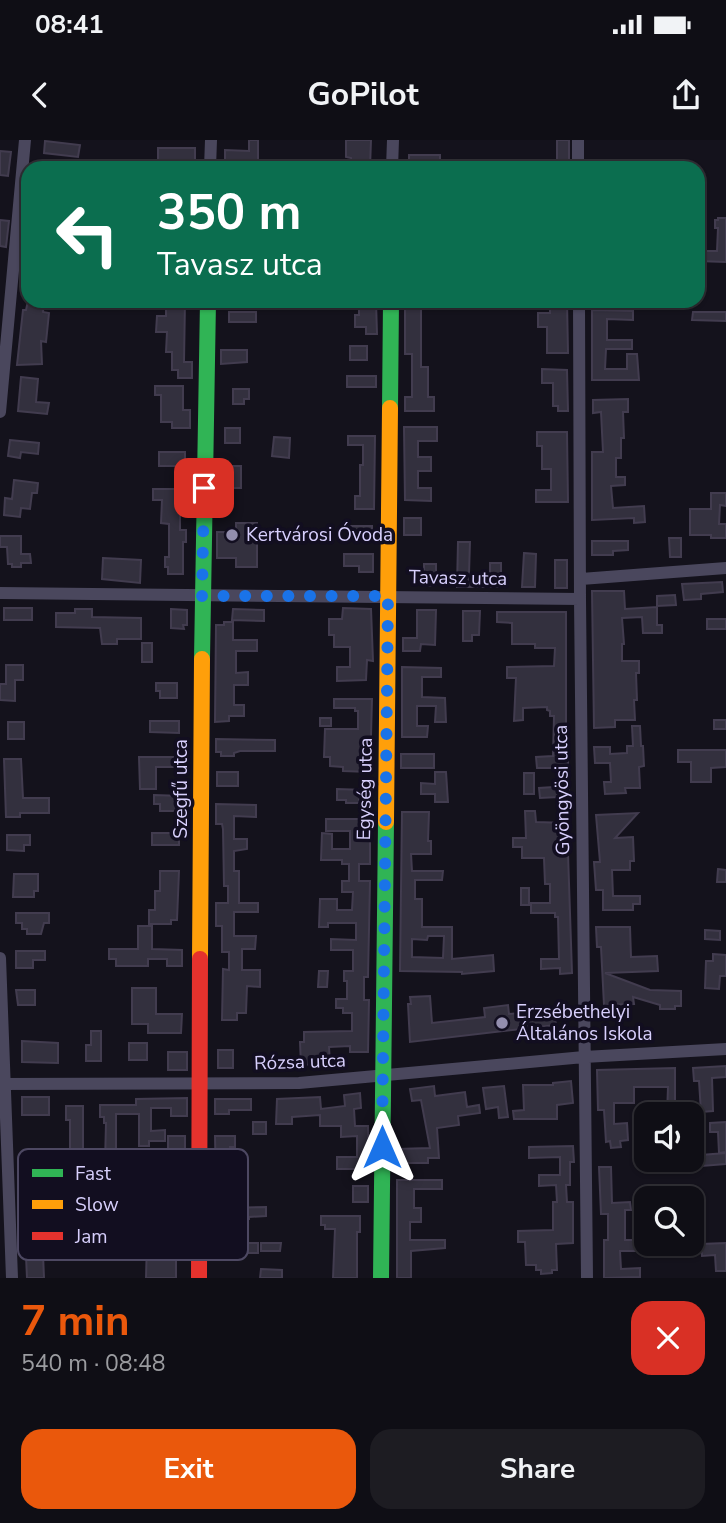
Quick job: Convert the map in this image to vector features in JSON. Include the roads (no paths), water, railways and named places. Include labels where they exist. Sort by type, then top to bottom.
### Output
[{"type":"street","points":[[24,161],[26,140]]},
{"type":"street","points":[[210,161],[211,140]]},
{"type":"street","points":[[392,161],[393,140]]},
{"type":"street","points":[[578,140],[578,161]]},
{"type":"street","points":[[0,412],[2,361],[21,186]]},
{"type":"street","name":"Szegfű utca","points":[[201,1149],[202,596],[208,308]]},
{"type":"street","name":"Egység utca","points":[[381,1278],[391,308]]},
{"type":"street","name":"Gyöngyösi utca","points":[[579,308],[587,1278]]},
{"type":"street","points":[[580,579],[726,568]]},
{"type":"street","name":"Tavasz utca","points":[[0,593],[580,599]]},
{"type":"street","points":[[0,958],[2,1084],[12,1278]]},
{"type":"street","name":"Rózsa utca","points":[[2,1084],[299,1083],[584,1057],[726,1049]]},
{"type":"street","name":"Szegfű utca","points":[[199,1260],[199,1278]]},
{"type":"place","name":"Kertvárosi Óvoda","points":[[232,535]]},
{"type":"place","name":"Erzsébethelyi Általános Iskola","points":[[502,1023]]}]
